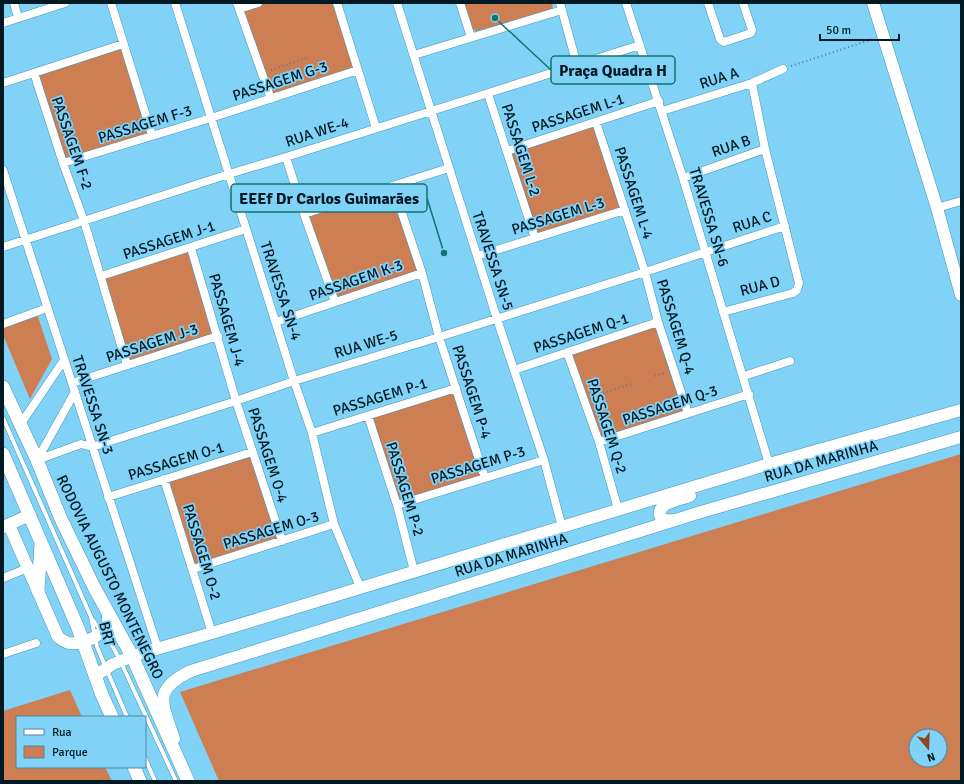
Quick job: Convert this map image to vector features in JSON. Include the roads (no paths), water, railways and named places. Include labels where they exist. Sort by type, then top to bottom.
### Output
[{"type":"main road","points":[[873,3],[937,208],[961,295]]},
{"type":"main road","name":"RODOVIA AUGUSTO MONTENEGRO","points":[[3,387],[37,460],[61,519],[108,615],[126,659],[184,780]]},
{"type":"main road","name":"RUA DA MARINHA","points":[[100,672],[126,659],[360,587],[745,471],[961,410]]},
{"type":"main road","name":"RUA DA MARINHA","points":[[184,780],[163,703],[164,693],[169,684],[191,671],[674,520],[961,437]]},
{"type":"main road","points":[[3,454],[42,543],[93,636],[100,672],[112,716]]},
{"type":"main road","points":[[674,520],[664,520],[661,518],[659,514],[660,509],[665,505],[704,491],[745,471]]},
{"type":"main road","points":[[30,515],[6,526],[28,568],[58,637],[68,643],[78,643],[93,636],[107,626],[108,615]]},
{"type":"main road","points":[[38,591],[42,543]]},
{"type":"main road","points":[[134,768],[140,781]]},
{"type":"street","points":[[14,3],[18,18]]},
{"type":"street","points":[[3,22],[65,3]]},
{"type":"street","points":[[111,3],[152,135]]},
{"type":"street","name":"TRAVESSA SN-4","points":[[175,3],[228,174],[312,433],[334,524],[360,587]]},
{"type":"street","points":[[258,3],[238,6],[271,99]]},
{"type":"street","points":[[337,3],[376,128]]},
{"type":"street","name":"TRAVESSA SN-5","points":[[397,3],[497,319],[544,460],[562,527]]},
{"type":"street","points":[[460,3],[471,37]]},
{"type":"street","name":"TRAVESSA SN-6","points":[[626,3],[659,101],[770,464]]},
{"type":"street","points":[[708,3],[720,39],[724,42],[751,33],[752,30],[743,3]]},
{"type":"street","points":[[414,55],[561,6],[577,64]]},
{"type":"street","points":[[3,83],[123,44]]},
{"type":"street","name":"RUA WE-4","points":[[3,247],[228,174],[488,94],[577,64],[640,45]]},
{"type":"street","name":"RUA A","points":[[662,111],[752,83],[783,69]]},
{"type":"street","name":"PASSAGEM G-3","points":[[211,118],[358,70]]},
{"type":"street","name":"PASSAGEM F-2","points":[[34,73],[63,163],[84,221],[127,365]]},
{"type":"street","points":[[752,83],[765,149],[785,226]]},
{"type":"street","name":"PASSAGEM L-2","points":[[488,94],[535,238]]},
{"type":"street","name":"PASSAGEM L-1","points":[[507,151],[659,101]]},
{"type":"street","name":"PASSAGEM F-3","points":[[63,163],[211,118]]},
{"type":"street","name":"PASSAGEM L-4","points":[[596,122],[645,272]]},
{"type":"street","name":"RUA B","points":[[683,178],[765,149]]},
{"type":"street","points":[[286,157],[335,302]]},
{"type":"street","points":[[304,214],[449,168]]},
{"type":"street","name":"TRAVESSA SN-3","points":[[3,170],[158,649]]},
{"type":"street","name":"PASSAGEM P-4","points":[[393,186],[422,273],[439,337],[485,478]]},
{"type":"street","points":[[937,208],[961,201]]},
{"type":"street","name":"PASSAGEM L-3","points":[[477,256],[625,210]]},
{"type":"street","name":"RUA C","points":[[705,252],[785,226]]},
{"type":"street","name":"RUA D","points":[[723,312],[793,294],[797,290],[799,283],[785,226]]},
{"type":"street","name":"PASSAGEM J-1","points":[[101,276],[246,229]]},
{"type":"street","name":"PASSAGEM J-4","points":[[191,248],[236,401]]},
{"type":"street","name":"RUA WE-5","points":[[37,460],[81,444],[92,447],[294,381],[497,319],[705,252]]},
{"type":"street","name":"PASSAGEM Q-4","points":[[645,272],[658,322],[688,413]]},
{"type":"street","name":"PASSAGEM K-3","points":[[276,322],[422,273]]},
{"type":"street","points":[[3,324],[47,308]]},
{"type":"street","name":"PASSAGEM Q-1","points":[[514,370],[658,322]]},
{"type":"street","name":"PASSAGEM J-3","points":[[72,383],[218,336]]},
{"type":"street","name":"PASSAGEM Q-2","points":[[567,352],[599,442],[618,509]]},
{"type":"street","points":[[20,425],[64,360]]},
{"type":"street","points":[[744,376],[790,361]]},
{"type":"street","name":"PASSAGEM P-1","points":[[312,433],[456,388]]},
{"type":"street","points":[[37,460],[75,392]]},
{"type":"street","name":"PASSAGEM Q-3","points":[[599,442],[749,394]]},
{"type":"street","name":"PASSAGEM O-4","points":[[236,401],[282,541]]},
{"type":"street","name":"PASSAGEM P-2","points":[[368,416],[397,505],[414,571]]},
{"type":"street","name":"PASSAGEM O-1","points":[[108,496],[252,452]]},
{"type":"street","name":"PASSAGEM P-3","points":[[397,505],[544,460]]},
{"type":"street","name":"PASSAGEM O-2","points":[[164,479],[212,633]]},
{"type":"street","name":"PASSAGEM O-3","points":[[193,569],[334,524]]},
{"type":"street","points":[[3,578],[28,568]]},
{"type":"street","points":[[3,654],[36,643]]},
{"type":"lane","points":[[3,418],[91,617]]},
{"type":"lane","name":"BRT","points":[[91,617],[93,636]]},
{"type":"lane","name":"BRT","points":[[91,617],[93,636]]},
{"type":"lane","name":"BRT","points":[[93,636],[110,642],[126,659]]},
{"type":"lane","name":"BRT","points":[[100,672],[126,716]]},
{"type":"lane","points":[[146,760],[155,781]]},
{"type":"place","name":"Praça Quadra H","points":[[495,18]]},
{"type":"place","name":"EEEf Dr Carlos Guimarães","points":[[444,253]]}]
